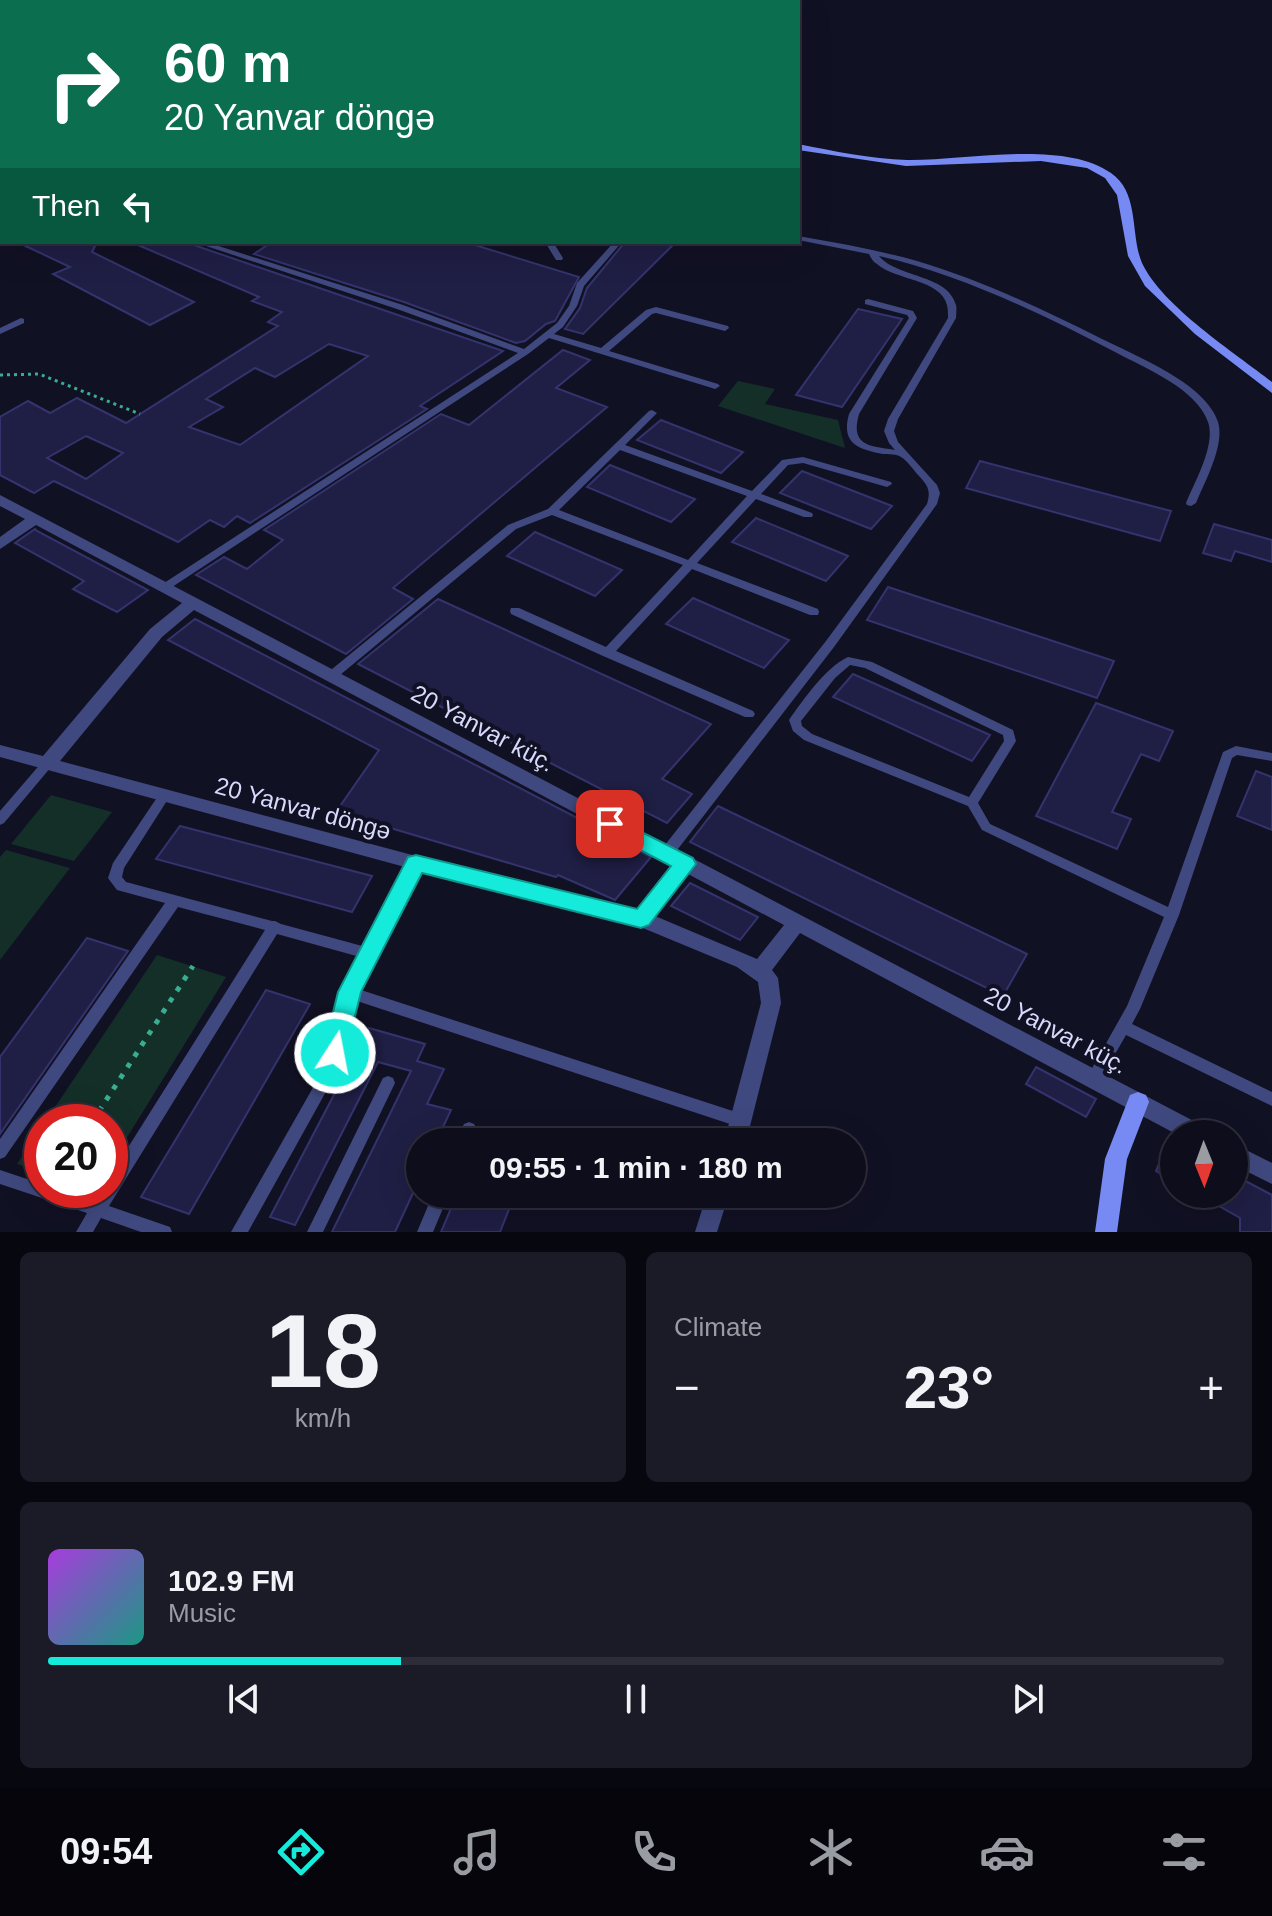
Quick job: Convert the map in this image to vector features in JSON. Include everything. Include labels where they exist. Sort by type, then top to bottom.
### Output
[{"type":"street","points":[[800,147],[904,163],[1052,159],[1081,163],[1103,172],[1122,192],[1133,253],[1147,279],[1181,314],[1272,389]]},
{"type":"street","name":"20 Yanvar küç.","points":[[0,500],[1171,1120]]},
{"type":"street","points":[[0,544],[35,519]]},
{"type":"street","points":[[47,764],[156,633],[193,602]]},
{"type":"street","name":"20 Yanvar döngə","points":[[0,751],[416,863],[641,919],[760,970]]},
{"type":"street","points":[[641,919],[685,864]]},
{"type":"street","points":[[740,1128],[771,1003],[768,978],[760,970],[797,923]]},
{"type":"street","points":[[1106,1232],[1116,1159],[1138,1102]]},
{"type":"street","points":[[1248,1161],[1272,1174]]},
{"type":"street","points":[[706,1232],[714,1208]]},
{"type":"lane","points":[[800,238],[916,264],[997,294],[1148,366],[1196,395],[1211,413],[1216,427],[1191,503]]},
{"type":"lane","points":[[204,244],[400,307],[525,352]]},
{"type":"lane","points":[[550,244],[559,258]]},
{"type":"lane","points":[[165,587],[549,335],[573,306],[589,273],[616,244]]},
{"type":"lane","points":[[666,854],[830,644],[932,504],[935,493],[932,485],[889,431],[952,318],[954,306],[951,298],[938,288],[879,262],[872,253]]},
{"type":"lane","points":[[868,302],[910,313],[913,318],[854,414],[849,425],[850,434],[854,441],[865,446],[905,454]]},
{"type":"lane","points":[[602,352],[649,312],[656,310],[725,328]]},
{"type":"lane","points":[[0,331],[21,321]]},
{"type":"lane","points":[[549,335],[715,386]]},
{"type":"lane","points":[[330,677],[512,527],[552,511],[652,413]]},
{"type":"lane","points":[[619,446],[808,515]]},
{"type":"lane","points":[[607,653],[691,565],[776,468],[796,460],[887,484]]},
{"type":"lane","points":[[552,511],[814,612]]},
{"type":"lane","points":[[515,611],[749,714]]},
{"type":"lane","points":[[972,803],[1010,741],[1009,733],[868,665],[848,661],[831,675],[795,720],[797,728],[808,737],[972,803],[986,827],[1172,915]]},
{"type":"lane","points":[[1093,1079],[1124,1027],[1172,915],[1227,755],[1236,750],[1272,757]]},
{"type":"lane","points":[[0,820],[47,764]]},
{"type":"lane","points":[[164,796],[118,867],[115,878],[122,886],[368,953]]},
{"type":"lane","points":[[239,1232],[326,1079],[349,992],[416,863]]},
{"type":"lane","points":[[0,1152],[175,900]]},
{"type":"lane","points":[[128,1161],[275,926]]},
{"type":"lane","points":[[349,992],[742,1121]]},
{"type":"lane","points":[[1124,1027],[1272,1099]]},
{"type":"lane","points":[[315,1232],[388,1083]]},
{"type":"lane","points":[[0,1177],[164,1232]]},
{"type":"lane","points":[[425,1232],[435,1208]]},
{"type":"lane","points":[[84,1232],[98,1209]]},
{"type":"path","points":[[0,375],[39,374],[140,414]]},
{"type":"path","points":[[104,1104],[193,966]]},
{"type":"green space","points":[[738,381],[775,389],[765,404],[838,420],[845,448],[718,406]]},
{"type":"green space","points":[[51,795],[112,812],[74,861],[11,844]]},
{"type":"green space","points":[[6,850],[70,868],[0,960],[0,857]]},
{"type":"green space","points":[[157,955],[226,977],[128,1136],[128,1104],[57,1104]]},
{"type":"green space","points":[[24,1153],[24,1166],[17,1164]]},
{"type":"building","points":[[21,244],[96,244],[92,252],[194,302],[150,325],[53,274],[70,267]]},
{"type":"building","points":[[136,244],[191,244],[503,351],[420,406],[427,409],[250,523],[237,516],[224,527],[210,520],[178,542],[54,481],[34,493],[0,475],[0,417],[28,401],[50,413],[77,398],[126,423],[278,326],[268,322],[282,312],[252,301],[259,297]],"holes":[[[329,344],[368,356],[240,445],[189,427],[223,407],[206,399],[255,368],[275,377]],[[86,436],[123,453],[86,479],[47,458]]]},
{"type":"building","points":[[269,244],[472,244],[579,277],[555,321],[546,324],[525,341],[516,343],[404,302],[254,254]]},
{"type":"building","points":[[623,244],[674,244],[583,334],[565,329],[580,308],[587,288]]},
{"type":"building","points":[[858,309],[902,319],[842,407],[796,395]]},
{"type":"building","points":[[563,350],[590,360],[556,388],[607,407],[393,588],[413,599],[346,654],[196,575],[224,557],[247,569],[283,540],[264,530],[441,414],[469,425]]},
{"type":"building","points":[[661,420],[743,452],[721,473],[637,440]]},
{"type":"building","points":[[980,461],[1171,511],[1160,541],[966,488]]},
{"type":"building","points":[[610,465],[695,499],[671,522],[587,487]]},
{"type":"building","points":[[802,471],[892,506],[871,529],[780,493]]},
{"type":"building","points":[[756,518],[848,556],[826,581],[732,542]]},
{"type":"building","points":[[1214,524],[1272,540],[1272,562],[1235,551],[1231,561],[1203,553]]},
{"type":"building","points":[[35,529],[148,590],[117,612],[73,589],[84,581],[15,543]]},
{"type":"building","points":[[535,532],[622,570],[595,596],[507,556]]},
{"type":"building","points":[[888,587],[1114,661],[1097,698],[867,620]]},
{"type":"building","points":[[693,598],[789,640],[764,668],[666,624]]},
{"type":"building","points":[[438,599],[711,724],[662,779],[692,794],[667,823],[358,664]]},
{"type":"building","points":[[195,619],[651,857],[615,900],[558,875],[556,877],[336,812],[379,750],[168,640]]},
{"type":"building","points":[[853,674],[990,735],[972,761],[833,697]]},
{"type":"building","points":[[1096,703],[1173,731],[1159,761],[1141,754],[1112,812],[1131,819],[1117,849],[1036,816]]},
{"type":"building","points":[[1256,771],[1272,777],[1272,830],[1237,816]]},
{"type":"building","points":[[718,806],[1027,954],[1003,996],[690,842]]},
{"type":"building","points":[[180,826],[372,876],[352,912],[156,859]]},
{"type":"building","points":[[690,883],[758,917],[740,940],[671,906]]},
{"type":"building","points":[[87,938],[128,951],[0,1134],[0,1057]]},
{"type":"building","points":[[266,990],[310,1004],[189,1214],[141,1197]]},
{"type":"building","points":[[369,1028],[425,1044],[417,1061],[444,1069],[427,1104],[451,1110],[443,1128],[406,1128],[406,1208],[395,1232],[332,1232],[411,1071],[378,1062],[295,1225],[270,1217]]},
{"type":"building","points":[[1036,1067],[1096,1099],[1086,1117],[1026,1084]]},
{"type":"building","points":[[1248,1182],[1272,1195],[1272,1232],[1240,1232],[1240,1218],[1222,1208],[1248,1208]]},
{"type":"building","points":[[451,1208],[509,1208],[500,1232],[441,1232]]},
{"type":"route","points":[[335,1053],[349,992],[416,863],[641,919],[685,864],[610,824]]}]
